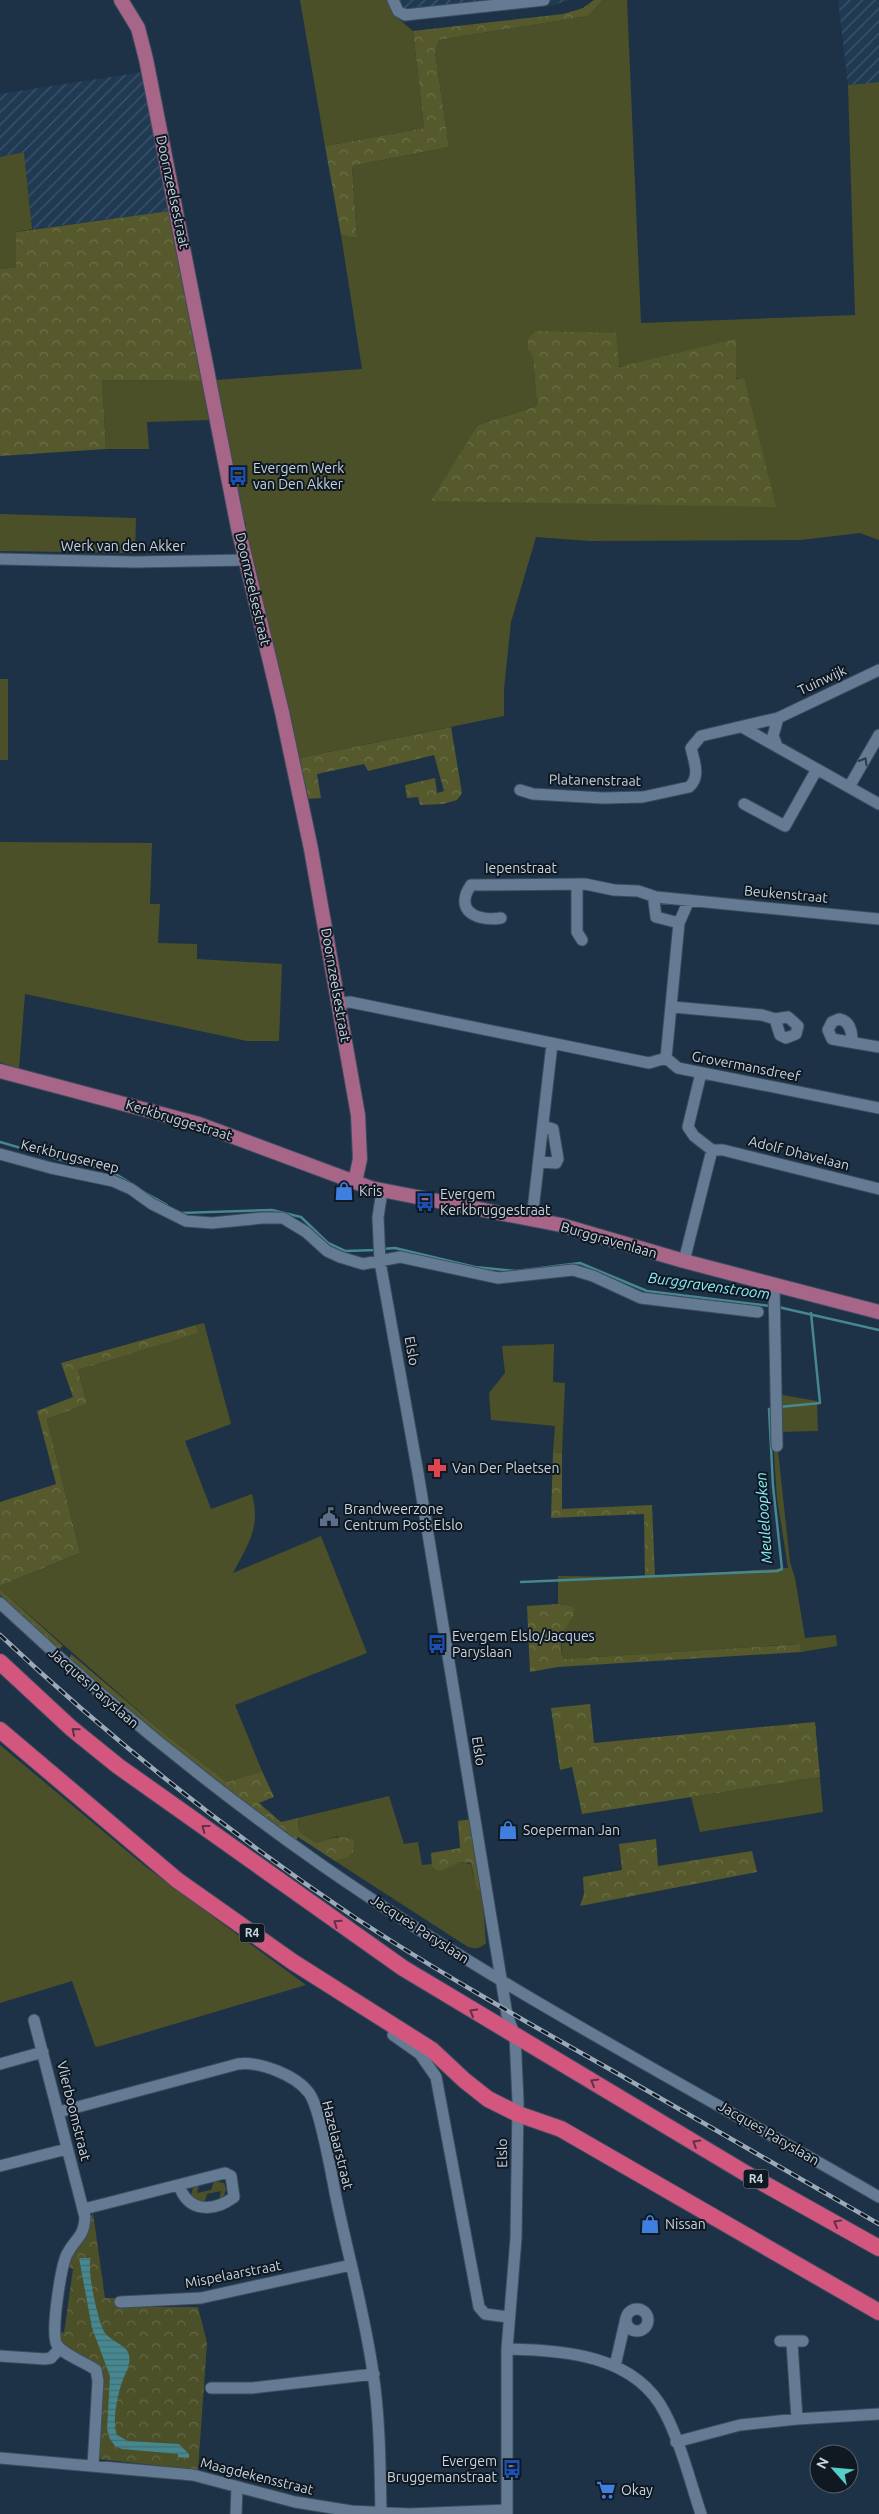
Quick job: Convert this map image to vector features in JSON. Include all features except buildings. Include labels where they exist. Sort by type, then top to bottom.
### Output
[{"type":"highway","name":"R4","points":[[0,1662],[72,1728],[118,1766],[248,1860],[403,1968],[744,2172],[879,2248]]},
{"type":"highway","name":"R4","points":[[0,1730],[177,1880],[293,1962],[432,2050],[464,2080],[488,2099],[518,2114],[561,2128],[879,2312]]},
{"type":"main road","name":"Doornzeelsestraat","points":[[121,0],[138,28],[146,59],[246,560],[296,773],[340,1004],[361,1143],[355,1182]]},
{"type":"main road","name":"Kerkbruggestraat","points":[[0,1071],[199,1124],[355,1182]]},
{"type":"main road","name":"Burggravenlaan","points":[[355,1182],[382,1191],[561,1225],[684,1262],[879,1312]]},
{"type":"street","points":[[393,0],[398,10],[405,15],[544,0]]},
{"type":"street","name":"Werk van den Akker","points":[[0,559],[126,562],[246,560]]},
{"type":"street","name":"Tuinwijk","points":[[742,727],[778,718],[879,670]]},
{"type":"street","points":[[777,746],[773,736],[778,718]]},
{"type":"street","points":[[742,727],[879,804]]},
{"type":"street","name":"Platanenstraat","points":[[520,790],[533,794],[611,798],[643,797],[689,786],[695,782],[697,776],[691,748],[694,741],[701,736],[742,727]]},
{"type":"street","points":[[849,787],[879,735]]},
{"type":"street","points":[[744,804],[785,826],[817,769]]},
{"type":"street","points":[[576,884],[577,932],[582,940]]},
{"type":"street","name":"Beukenstraat","points":[[576,884],[638,892],[656,897],[879,918]]},
{"type":"street","name":"Iepenstraat","points":[[501,918],[490,920],[477,918],[469,913],[466,908],[465,899],[471,885],[576,884]]},
{"type":"street","points":[[656,897],[654,914],[656,917],[679,922]]},
{"type":"street","points":[[340,1004],[350,1002],[649,1063],[666,1058],[673,1007],[679,922],[689,900]]},
{"type":"street","points":[[673,1007],[762,1015],[775,1019]]},
{"type":"street","points":[[852,1041],[879,1047]]},
{"type":"street","points":[[532,1219],[552,1044]]},
{"type":"street","name":"Grovermansdreef","points":[[666,1058],[678,1068],[879,1108]]},
{"type":"street","points":[[684,1262],[712,1150],[694,1136],[688,1127],[701,1073]]},
{"type":"street","points":[[540,1162],[556,1163],[558,1159],[553,1129],[544,1126]]},
{"type":"street","name":"Adolf Dhavelaan","points":[[712,1150],[723,1150],[879,1188]]},
{"type":"street","name":"Kerkbrugsereep","points":[[0,1154],[51,1168],[113,1181],[131,1189],[152,1204],[186,1221],[212,1224],[262,1218],[283,1218],[306,1232],[327,1251],[340,1258],[363,1264],[395,1257],[414,1259],[498,1278],[573,1270],[593,1276],[641,1298],[758,1312]]},
{"type":"street","name":"Elslo","points":[[382,1191],[379,1206],[380,1259],[420,1483],[507,2015],[515,2036],[518,2114],[516,2238],[508,2317],[507,2512]]},
{"type":"street","points":[[774,1286],[777,1446]]},
{"type":"street","name":"Jacques Paryslaan","points":[[0,1603],[120,1711],[221,1792],[324,1866],[501,1980],[879,2197]]},
{"type":"street","name":"Vlierboomstraat","points":[[34,2020],[84,2209],[85,2226],[82,2236],[69,2251],[64,2264],[54,2332],[56,2343],[60,2348]]},
{"type":"street","points":[[393,2035],[420,2054],[436,2077],[478,2307],[485,2314],[508,2317]]},
{"type":"street","points":[[0,2064],[43,2052]]},
{"type":"street","name":"Hazelaarstraat","points":[[59,2112],[251,2062],[285,2076],[308,2091],[312,2098],[351,2265],[374,2374],[380,2469],[380,2513]]},
{"type":"street","points":[[0,2166],[67,2149]]},
{"type":"street","points":[[84,2209],[225,2173],[231,2176],[234,2197],[223,2205],[204,2209],[188,2201],[179,2185]]},
{"type":"street","name":"Mispelaarstraat","points":[[120,2302],[201,2298],[351,2265]]},
{"type":"street","points":[[615,2366],[626,2318]]},
{"type":"street","points":[[780,2341],[798,2342],[797,2419]]},
{"type":"street","points":[[0,2356],[45,2359],[51,2358],[60,2348],[96,2370],[98,2381],[92,2466]]},
{"type":"street","points":[[507,2349],[551,2350],[615,2366],[642,2382],[653,2394],[665,2413],[702,2514]]},
{"type":"street","points":[[211,2388],[252,2388],[374,2374]]},
{"type":"street","points":[[676,2442],[740,2425],[879,2414]]},
{"type":"street","name":"Maagdekensstraat","points":[[0,2458],[185,2473],[335,2512],[507,2512]]},
{"type":"street","points":[[236,2514],[237,2487]]},
{"type":"shaded area","points":[[386,0],[571,0],[549,6],[402,21],[394,15]]},
{"type":"shaded area","points":[[838,0],[879,0],[879,82],[848,85]]},
{"type":"shaded area","points":[[143,72],[170,211],[32,229],[24,152],[0,157],[0,94]]},
{"type":"shaded area","points":[[79,2258],[91,2258],[90,2272],[94,2295],[99,2318],[105,2333],[121,2345],[128,2352],[129,2356],[129,2365],[121,2385],[117,2403],[115,2424],[117,2435],[128,2441],[179,2444],[189,2454],[189,2458],[178,2457],[178,2454],[122,2449],[115,2446],[110,2439],[107,2429],[110,2376],[92,2328]]},
{"type":"green space","points":[[300,0],[386,0],[394,15],[413,31],[424,128],[325,146]]},
{"type":"green space","points":[[594,0],[603,0],[588,16],[439,40],[435,52],[449,147],[352,166],[357,238],[341,235],[325,146],[424,128],[413,31],[563,14],[583,8]]},
{"type":"green space","points":[[603,0],[627,0],[641,323],[855,315],[848,85],[879,82],[879,540],[860,533],[801,540],[590,541],[536,537],[511,622],[504,689],[504,716],[299,758],[245,533],[246,523],[243,522],[215,380],[362,369],[341,235],[357,238],[352,166],[449,147],[435,52],[439,40],[588,16]],"holes":[[[533,357],[744,379],[478,425],[537,406]]]},
{"type":"green space","points":[[24,152],[32,229],[16,232],[16,267],[0,269],[0,157]]},
{"type":"green space","points":[[170,211],[203,381],[102,380],[106,449],[0,456],[0,269],[16,267],[16,232]]},
{"type":"green space","points":[[536,331],[616,333],[619,367],[736,339],[736,379],[744,378],[776,507],[431,501],[478,425],[537,406],[533,358],[528,348],[528,339]]},
{"type":"green space","points":[[102,380],[203,381],[210,420],[147,422],[149,449],[106,449]]},
{"type":"green space","points":[[0,514],[136,518],[135,553],[0,551]]},
{"type":"green space","points":[[0,679],[8,679],[8,760],[0,760]]},
{"type":"green space","points":[[451,727],[462,793],[457,800],[443,804],[420,805],[418,797],[407,798],[405,785],[435,778],[437,793],[444,791],[434,755],[368,771],[364,764],[317,774],[321,798],[307,799],[299,758]]},
{"type":"green space","points":[[0,842],[152,843],[150,904],[160,904],[158,943],[197,944],[197,959],[282,964],[279,1041],[247,1041],[25,994],[19,1069],[0,1062]]},
{"type":"green space","points":[[204,1323],[231,1424],[185,1441],[211,1509],[252,1494],[255,1517],[252,1535],[233,1573],[321,1536],[367,1653],[235,1705],[262,1771],[227,1782],[165,1734],[0,1589],[0,1586],[80,1553],[47,1419],[87,1404],[78,1370],[197,1333],[196,1325]]},
{"type":"green space","points":[[196,1325],[198,1333],[78,1370],[87,1404],[47,1419],[80,1553],[0,1586],[0,1502],[56,1484],[37,1411],[73,1397],[61,1363]]},
{"type":"green space","points":[[554,1344],[553,1382],[565,1383],[562,1453],[553,1452],[555,1426],[491,1420],[489,1393],[505,1373],[502,1346]]},
{"type":"green space","points":[[777,1394],[817,1401],[818,1431],[779,1432]]},
{"type":"green space","points":[[770,1395],[772,1395],[790,1562],[795,1578],[805,1638],[836,1635],[837,1646],[801,1652],[799,1644],[564,1659],[562,1652],[563,1639],[573,1606],[558,1604],[558,1576],[645,1577],[788,1568],[777,1498]]},
{"type":"green space","points":[[553,1452],[562,1453],[562,1509],[652,1505],[655,1576],[645,1577],[644,1514],[551,1518]]},
{"type":"green space","points":[[0,1589],[63,1646],[58,1650],[0,1595]]},
{"type":"green space","points":[[558,1604],[573,1606],[574,1614],[565,1630],[562,1641],[561,1647],[564,1659],[800,1644],[801,1652],[558,1667],[530,1672],[527,1606]]},
{"type":"green space","points":[[71,1654],[165,1734],[227,1782],[262,1771],[274,1797],[259,1803],[281,1822],[298,1818],[299,1831],[316,1843],[339,1837],[354,1840],[353,1852],[348,1857],[335,1861],[298,1837],[294,1842],[233,1796],[69,1661]]},
{"type":"green space","points":[[590,1704],[594,1743],[815,1722],[820,1777],[582,1814],[572,1767],[560,1770],[551,1708]]},
{"type":"green space","points":[[0,1745],[146,1867],[306,1985],[97,2047],[95,2046],[72,1981],[0,2003]]},
{"type":"green space","points":[[820,1777],[823,1812],[700,1832],[691,1797]]},
{"type":"green space","points":[[389,1796],[404,1844],[418,1842],[422,1865],[432,1864],[432,1869],[460,1862],[471,1864],[473,1875],[482,1890],[486,1943],[482,1946],[468,1947],[335,1861],[340,1859],[338,1836],[316,1843],[299,1831],[298,1818]]},
{"type":"green space","points":[[471,1819],[482,1890],[477,1890],[471,1863],[460,1862],[441,1871],[432,1868],[431,1853],[460,1848],[458,1821]]},
{"type":"green space","points":[[656,1839],[658,1866],[752,1851],[757,1872],[580,1906],[584,1894],[583,1877],[622,1870],[619,1844]]},
{"type":"green space","points":[[214,2181],[224,2183],[226,2189],[224,2196],[219,2200],[221,2191],[207,2194],[204,2204],[198,2203],[191,2195],[193,2188],[199,2185],[197,2193],[211,2190]]},
{"type":"green space","points":[[93,2213],[105,2298],[115,2298],[116,2307],[198,2307],[207,2343],[198,2470],[99,2459],[97,2453],[102,2384],[88,2361],[62,2344],[58,2330],[64,2333],[73,2269],[66,2266]]},
{"type":"waterway","name":"Burggravenstroom","points":[[0,1142],[65,1161],[107,1169],[129,1182]]},
{"type":"waterway","name":"Burggravenstroom","points":[[144,1192],[167,1205]]},
{"type":"waterway","name":"Burggravenstroom","points":[[181,1213],[272,1210],[301,1217],[328,1243],[345,1251],[377,1250]]},
{"type":"waterway","name":"Burggravenstroom","points":[[382,1249],[395,1248],[475,1267],[516,1271],[580,1263],[647,1291],[770,1306]]},
{"type":"waterway","name":"Burggravenstroom","points":[[778,1307],[879,1330]]},
{"type":"waterway","name":"Meuleloopken","points":[[779,1407],[820,1403],[811,1313]]},
{"type":"waterway","name":"Meuleloopken","points":[[521,1582],[777,1571],[782,1569],[773,1486],[769,1409],[774,1408]]},
{"type":"railway","points":[[0,1635],[84,1711],[171,1784],[261,1852],[354,1917],[486,1998],[879,2224]]},
{"type":"place","name":"Evergem Werk van Den Akker","points":[[238,476]]},
{"type":"place","name":"Kris","points":[[344,1191]]},
{"type":"place","name":"Evergem Kerkbruggestraat","points":[[425,1202]]},
{"type":"place","name":"Van Der Plaetsen","points":[[437,1468]]},
{"type":"place","name":"Brandweerzone Centrum Post Elslo","points":[[329,1517]]},
{"type":"place","name":"Evergem Elslo/Jacques Paryslaan","points":[[437,1644]]},
{"type":"place","name":"Soeperman Jan","points":[[508,1830]]},
{"type":"place","name":"Nissan","points":[[650,2224]]},
{"type":"place","name":"Evergem Bruggemanstraat","points":[[512,2469]]},
{"type":"place","name":"Okay","points":[[606,2490]]}]
